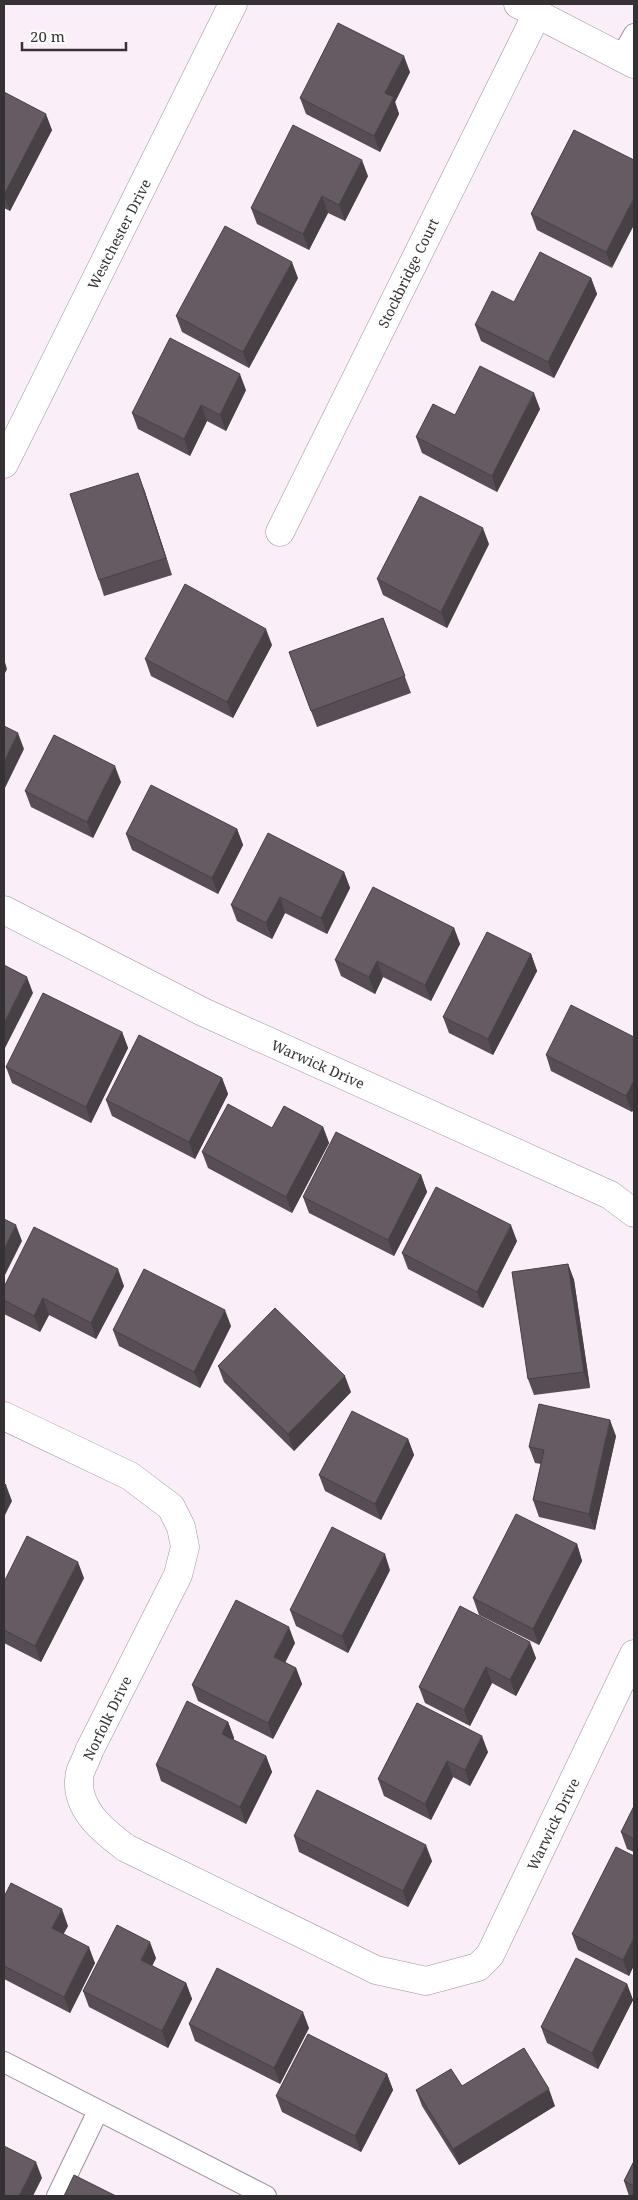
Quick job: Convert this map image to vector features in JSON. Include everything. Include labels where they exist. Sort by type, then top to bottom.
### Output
[{"type":"street","name":"Westchester Drive","points":[[4,464],[233,4]]},
{"type":"street","points":[[528,9],[628,61]]},
{"type":"street","name":"Stockbridge Court","points":[[280,532],[528,9]]},
{"type":"street","name":"Warwick Drive","points":[[4,910],[203,1012],[610,1195],[634,1212]]},
{"type":"street","name":"Norfolk Drive","points":[[4,1416],[130,1476],[171,1507],[181,1527],[185,1547],[178,1575],[89,1751],[80,1773],[80,1797],[99,1827],[126,1848],[376,1970],[426,1981],[453,1975]]},
{"type":"street","name":"Warwick Drive","points":[[453,1975],[478,1967],[490,1956],[634,1654]]},
{"type":"lane","points":[[628,61],[634,34]]},
{"type":"lane","points":[[4,2062],[266,2196]]},
{"type":"lane","points":[[57,2196],[98,2111]]},
{"type":"building","points":[[338,23],[404,56],[385,93],[394,97],[374,136],[300,98]]},
{"type":"building","points":[[4,92],[46,114],[4,195]]},
{"type":"building","points":[[293,125],[362,160],[339,205],[322,196],[303,234],[251,208]]},
{"type":"building","points":[[574,130],[634,160],[634,198],[606,252],[531,214]]},
{"type":"building","points":[[225,226],[292,262],[243,352],[176,316]]},
{"type":"building","points":[[540,252],[591,278],[548,362],[475,325],[492,291],[514,302]]},
{"type":"building","points":[[170,338],[240,374],[220,415],[201,405],[184,439],[132,413]]},
{"type":"building","points":[[480,366],[534,393],[492,476],[416,437],[433,404],[455,415]]},
{"type":"building","points":[[138,473],[166,558],[99,580],[70,494]]},
{"type":"building","points":[[420,496],[483,528],[441,612],[377,579]]},
{"type":"building","points":[[185,584],[266,629],[227,702],[145,659]]},
{"type":"building","points":[[383,618],[405,676],[311,711],[289,652]]},
{"type":"building","points":[[4,726],[18,733],[4,762]]},
{"type":"building","points":[[54,735],[115,766],[87,822],[25,791]]},
{"type":"building","points":[[151,785],[237,829],[212,878],[126,834]]},
{"type":"building","points":[[268,833],[344,872],[321,918],[280,897],[266,923],[231,905]]},
{"type":"building","points":[[373,887],[454,928],[425,985],[377,961],[369,977],[335,960]]},
{"type":"building","points":[[487,932],[531,954],[488,1039],[443,1017]]},
{"type":"building","points":[[4,965],[27,977],[4,1023]]},
{"type":"building","points":[[43,993],[122,1032],[86,1107],[6,1067]]},
{"type":"building","points":[[571,1005],[634,1037],[634,1081],[626,1096],[546,1055]]},
{"type":"building","points":[[139,1035],[222,1078],[189,1142],[106,1100]]},
{"type":"building","points":[[228,1104],[272,1128],[284,1106],[323,1127],[286,1197],[202,1152]]},
{"type":"building","points":[[336,1132],[421,1175],[388,1240],[303,1197]]},
{"type":"building","points":[[436,1187],[511,1225],[477,1292],[402,1253]]},
{"type":"building","points":[[4,1219],[16,1225],[4,1249]]},
{"type":"building","points":[[34,1227],[118,1269],[91,1323],[43,1298],[34,1316],[4,1300],[4,1287]]},
{"type":"building","points":[[568,1264],[584,1372],[528,1379],[512,1272]]},
{"type":"building","points":[[144,1269],[225,1310],[194,1372],[113,1330]]},
{"type":"building","points":[[275,1308],[345,1376],[288,1434],[218,1366]]},
{"type":"building","points":[[539,1404],[610,1420],[589,1514],[533,1500],[544,1450],[529,1447]]},
{"type":"building","points":[[352,1411],[408,1439],[375,1504],[319,1475]]},
{"type":"building","points":[[516,1514],[577,1544],[533,1629],[473,1598]]},
{"type":"building","points":[[332,1527],[385,1554],[342,1636],[290,1610]]},
{"type":"building","points":[[27,1536],[78,1562],[35,1646],[4,1630],[4,1582]]},
{"type":"building","points":[[236,1600],[289,1627],[274,1657],[296,1668],[268,1723],[192,1685]]},
{"type":"building","points":[[460,1606],[530,1642],[510,1680],[486,1667],[464,1710],[419,1687]]},
{"type":"building","points":[[187,1701],[228,1722],[222,1734],[266,1756],[240,1807],[156,1765]]},
{"type":"building","points":[[417,1703],[482,1736],[465,1770],[447,1761],[425,1804],[378,1779]]},
{"type":"building","points":[[317,1790],[426,1845],[403,1891],[294,1836]]},
{"type":"building","points":[[634,1806],[634,1839],[621,1832]]},
{"type":"building","points":[[616,1847],[634,1856],[634,1938],[623,1960],[572,1934]]},
{"type":"building","points":[[11,1883],[62,1909],[52,1928],[89,1947],[64,1997],[4,1966],[4,1897]]},
{"type":"building","points":[[117,1925],[150,1942],[141,1960],[186,1983],[162,2031],[83,1991]]},
{"type":"building","points":[[576,1958],[627,1984],[592,2053],[541,2027]]},
{"type":"building","points":[[217,1968],[303,2012],[274,2068],[189,2024]]},
{"type":"building","points":[[308,2034],[387,2074],[355,2136],[276,2096]]},
{"type":"building","points":[[524,2048],[549,2089],[453,2149],[416,2090],[451,2069],[462,2086]]},
{"type":"building","points":[[4,2146],[36,2162],[19,2196],[4,2196]]},
{"type":"building","points":[[634,2161],[634,2186],[624,2181]]},
{"type":"building","points":[[74,2175],[116,2196],[64,2196]]}]
